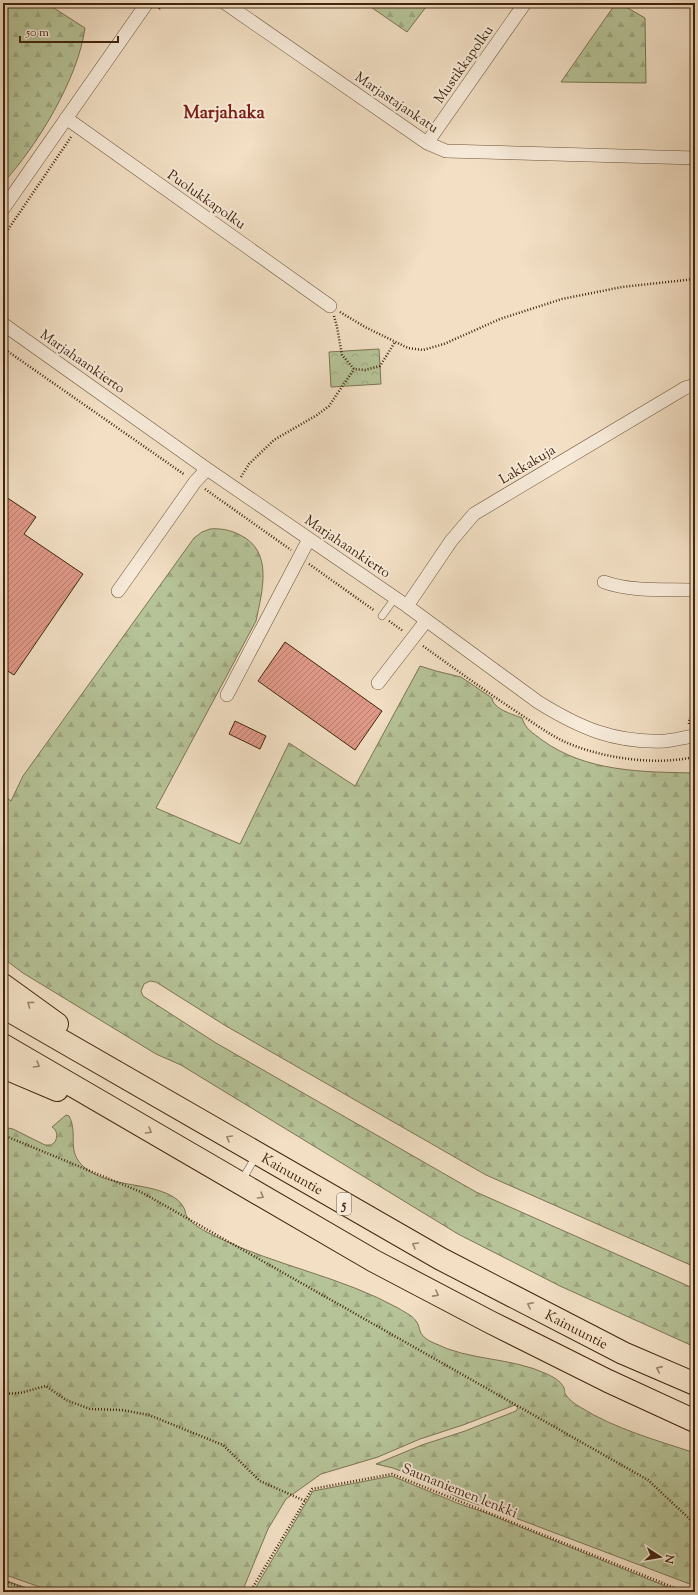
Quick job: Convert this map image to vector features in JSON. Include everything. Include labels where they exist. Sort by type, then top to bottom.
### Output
[{"type":"highway","points":[[3,985],[152,1094]]},
{"type":"highway","name":"Kainuuntie","points":[[3,1007],[440,1259],[623,1353],[695,1384]]},
{"type":"highway","points":[[3,1046],[374,1261],[483,1319],[608,1381],[695,1421]]},
{"type":"highway","points":[[3,1068],[126,1118]]},
{"type":"street","points":[[3,209],[147,3]]},
{"type":"street","name":"Marjastajankatu","points":[[225,3],[427,143],[446,151],[695,158]]},
{"type":"street","name":"Mustikkapolku","points":[[427,143],[525,3]]},
{"type":"street","name":"Puolukkapolku","points":[[66,118],[330,306]]},
{"type":"street","name":"Marjahaankierto","points":[[4,327],[234,488],[407,606],[538,702],[581,726],[598,733],[641,740],[664,741],[695,736]]},
{"type":"street","name":"Lakkakuja","points":[[407,606],[451,541],[474,514],[684,388],[695,385]]},
{"type":"street","points":[[118,591],[195,482],[207,469]]},
{"type":"street","points":[[227,695],[309,539]]},
{"type":"street","points":[[604,582],[617,587],[637,589],[695,590]]},
{"type":"street","points":[[378,683],[426,621]]},
{"type":"lane","points":[[382,616],[395,598]]},
{"type":"lane","points":[[240,1184],[257,1154]]},
{"type":"path","points":[[330,306],[365,327],[408,348],[423,350],[444,344],[500,319],[562,299],[622,288],[695,279]]},
{"type":"path","points":[[330,306],[337,327],[342,355],[354,368],[365,370],[380,366],[396,342]]},
{"type":"path","points":[[234,488],[249,464],[274,440],[317,415],[329,406],[354,368]]},
{"type":"path","points":[[3,1135],[141,1192],[648,1480],[695,1524]]},
{"type":"path","points":[[3,1394],[20,1393],[46,1386],[66,1400],[90,1409],[122,1410],[148,1415],[223,1445],[260,1481],[305,1501]]},
{"type":"path","name":"Saunaniemen lenkki","points":[[250,1592],[312,1489],[392,1474],[685,1592]]},
{"type":"path","points":[[3,1580],[33,1592]]},
{"type":"green space","points":[[3,3],[46,3],[85,28],[81,48],[74,69],[54,111],[29,150],[3,183]]},
{"type":"green space","points":[[365,3],[429,3],[407,32]]},
{"type":"green space","points":[[616,3],[619,3],[645,18],[646,83],[561,82]]},
{"type":"green space","points":[[379,349],[381,384],[331,387],[329,352]]},
{"type":"green space","points":[[210,529],[225,530],[237,533],[251,542],[258,551],[262,562],[263,573],[261,598],[256,621],[156,808],[240,844],[289,743],[355,786],[420,666],[461,677],[492,698],[493,702],[499,708],[522,718],[527,728],[532,733],[559,751],[577,759],[635,771],[695,773],[695,1267],[486,1175],[226,1026],[156,982],[150,981],[144,984],[141,991],[143,996],[216,1043],[476,1192],[695,1289],[695,1347],[560,1286],[458,1234],[181,1065],[156,1054],[23,973],[3,958],[3,795],[11,801],[23,776],[194,538],[202,532]]},
{"type":"green space","points":[[66,1115],[69,1116],[72,1123],[75,1155],[85,1168],[94,1174],[170,1195],[185,1209],[186,1216],[191,1222],[211,1234],[241,1248],[377,1297],[410,1315],[417,1322],[424,1337],[430,1341],[447,1349],[461,1353],[519,1365],[547,1374],[561,1383],[567,1397],[570,1400],[593,1415],[621,1428],[695,1453],[695,1586],[459,1498],[422,1479],[393,1468],[376,1464],[422,1445],[465,1431],[516,1411],[518,1408],[515,1405],[463,1425],[420,1439],[378,1457],[321,1474],[286,1499],[268,1529],[242,1592],[54,1592],[3,1574],[3,1127],[13,1129],[45,1145],[51,1145],[55,1142],[57,1135],[56,1131],[52,1127]]},
{"type":"green space","points":[[392,1476],[680,1592],[253,1592],[313,1491]]},
{"type":"green space","points":[[3,1580],[39,1592],[3,1592]]},
{"type":"building","points":[[3,495],[36,517],[24,534],[83,574],[14,675],[3,668]]},
{"type":"building","points":[[285,642],[382,711],[355,750],[258,681]]},
{"type":"building","points":[[235,721],[266,736],[260,749],[229,734]]},
{"type":"district","name":"Marjahaka","points":[[224,112]]}]
